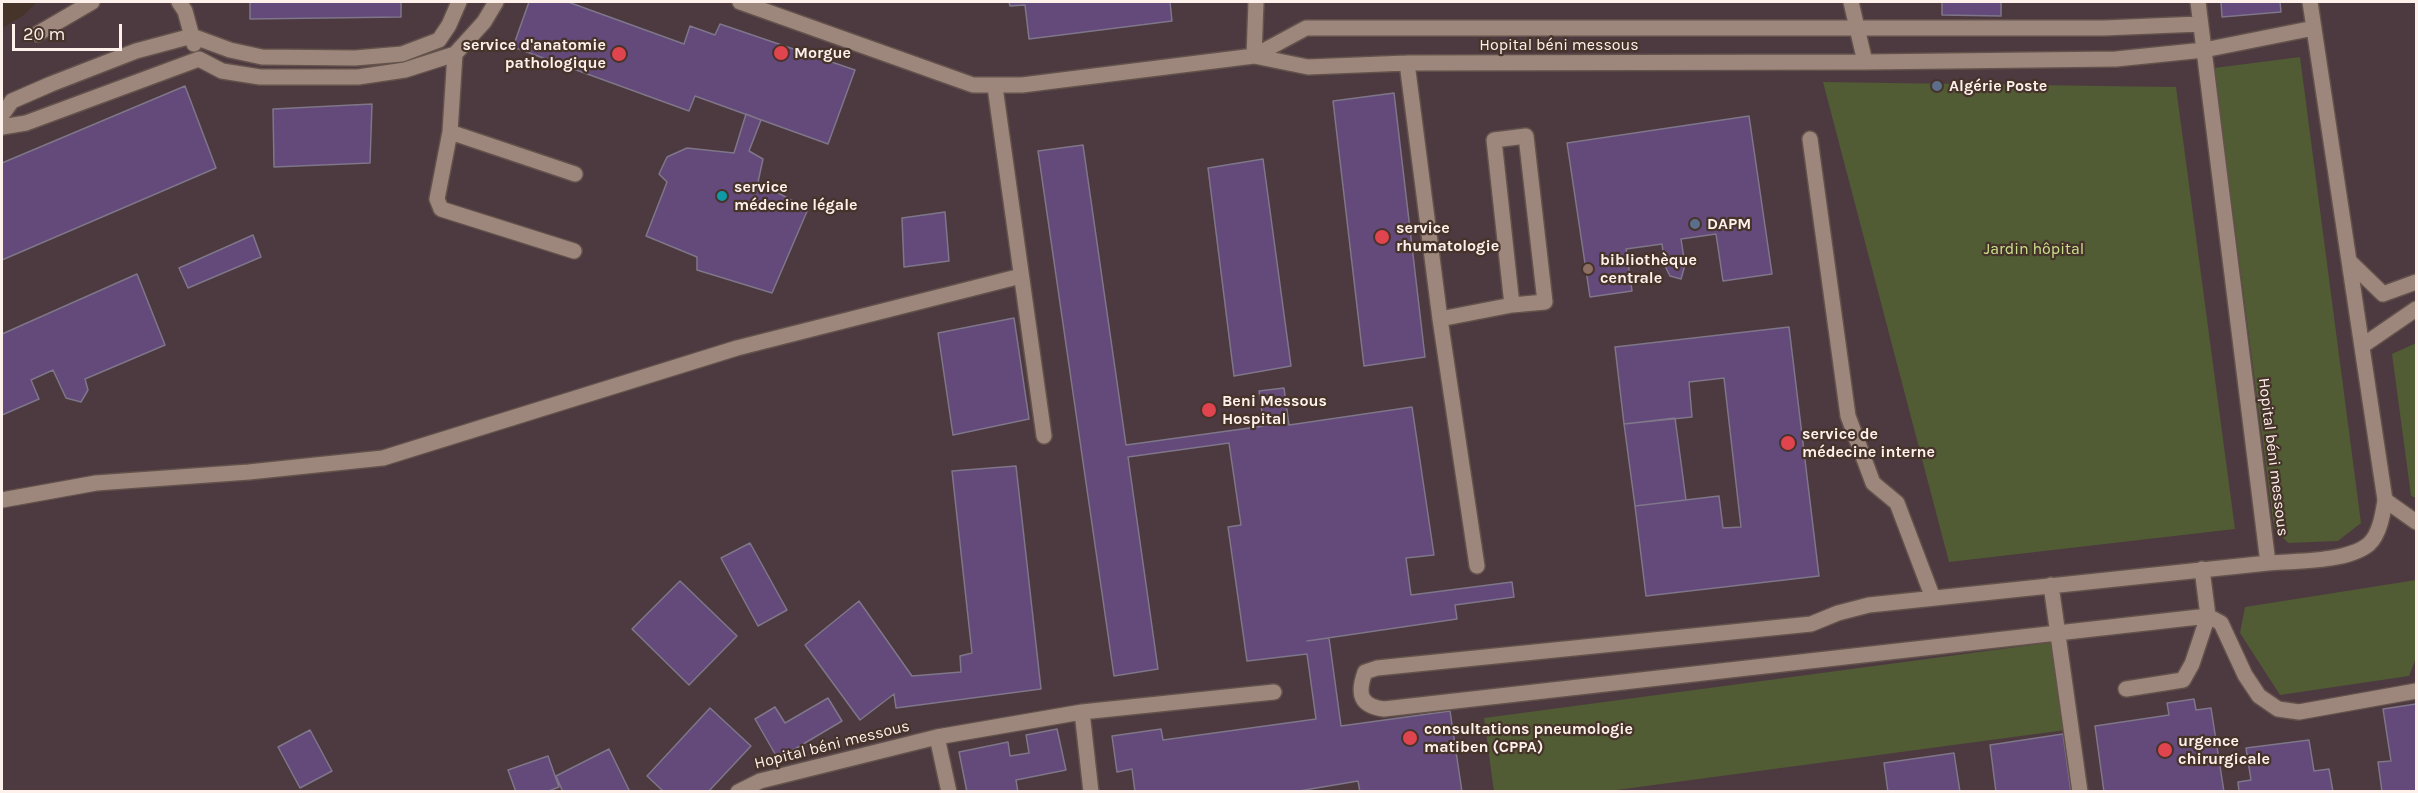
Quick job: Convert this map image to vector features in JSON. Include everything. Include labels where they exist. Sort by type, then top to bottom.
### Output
[{"type":"lane","points":[[37,34],[92,2]]},
{"type":"lane","points":[[179,2],[185,11],[199,59],[222,71],[260,77],[358,77],[405,70],[454,54],[484,22],[496,2]]},
{"type":"lane","points":[[2,115],[12,101],[51,84],[136,51],[192,36],[230,50],[262,57],[355,58],[402,54],[439,40],[449,25],[459,2]]},
{"type":"lane","name":"Hopital béni messous","points":[[740,2],[973,85],[994,87],[1254,56],[1308,67],[1407,63],[2116,59],[2204,50],[2314,28]]},
{"type":"lane","points":[[1254,56],[1256,2]]},
{"type":"lane","points":[[1851,2],[1865,62]]},
{"type":"lane","name":"Hopital béni messous","points":[[2198,2],[2268,563]]},
{"type":"lane","points":[[2310,2],[2385,500],[2383,519],[2370,543],[2348,554],[2321,559],[2202,569],[1869,605],[1838,613],[1811,624],[1377,668],[1365,672],[1361,684],[1362,699],[1370,707],[1384,709],[2208,616],[2221,622],[2245,675],[2259,696],[2278,709],[2299,712],[2416,692]]},
{"type":"lane","name":"Hopital béni messous","points":[[1254,56],[1306,28],[2104,28],[2200,24]]},
{"type":"lane","points":[[454,54],[450,132],[436,199],[441,209],[574,251]]},
{"type":"lane","points":[[2,127],[26,123],[199,59]]},
{"type":"lane","points":[[1407,63],[1440,319],[1477,566]]},
{"type":"lane","points":[[994,87],[1044,436]]},
{"type":"lane","points":[[450,132],[574,174]]},
{"type":"lane","points":[[1440,319],[1512,305],[1545,302],[1526,136],[1494,140],[1512,305]]},
{"type":"lane","points":[[1810,139],[1848,416],[1873,483],[1897,503],[1933,598]]},
{"type":"lane","points":[[2350,262],[2383,294],[2416,282]]},
{"type":"lane","points":[[2,501],[96,483],[249,472],[383,458],[737,348],[1021,276]]},
{"type":"lane","points":[[2362,346],[2416,309]]},
{"type":"lane","points":[[2385,500],[2416,522]]},
{"type":"lane","points":[[2126,689],[2183,680],[2192,664],[2208,616],[2202,569]]},
{"type":"lane","points":[[2051,585],[2080,792]]},
{"type":"lane","name":"Hopital béni messous","points":[[738,792],[760,781],[937,738],[1082,712],[1274,692]]},
{"type":"lane","points":[[1082,712],[1090,792]]},
{"type":"lane","points":[[937,738],[950,792]]},
{"type":"shaded area","name":"Beni Messous Hospital","points":[[37,2],[2416,2],[2416,791],[2,791],[2,28],[24,15]]},
{"type":"green space","points":[[2300,57],[2361,523],[2338,541],[2288,543],[2274,528],[2214,68]]},
{"type":"green space","name":"Jardin hôpital","points":[[1823,82],[2176,87],[2235,529],[1949,562]]},
{"type":"green space","points":[[2416,343],[2416,498],[2411,496],[2392,354]]},
{"type":"green space","points":[[2416,580],[2416,658],[2409,676],[2280,695],[2240,633],[2245,607]]},
{"type":"green space","points":[[2054,642],[2066,730],[1609,791],[1494,792],[1484,718]]},
{"type":"building","points":[[250,2],[401,2],[401,17],[250,19]]},
{"type":"building","points":[[529,2],[568,2],[684,44],[690,26],[715,35],[720,24],[855,70],[828,144],[695,96],[689,111],[513,47]]},
{"type":"building","points":[[1009,2],[1170,2],[1172,21],[1029,39],[1025,5],[1010,6]]},
{"type":"building","points":[[1942,2],[2001,2],[2001,16],[1942,15]]},
{"type":"building","points":[[2221,2],[2280,2],[2281,12],[2222,17]]},
{"type":"building","points":[[185,86],[216,168],[2,260],[2,163]]},
{"type":"building","points":[[1394,93],[1425,357],[1364,366],[1333,101]]},
{"type":"building","points":[[372,104],[370,163],[274,167],[273,109]]},
{"type":"building","name":"service médecine légale","points":[[746,114],[761,120],[749,151],[763,159],[758,182],[808,209],[772,293],[697,270],[697,257],[646,236],[667,182],[659,174],[667,157],[687,148],[734,153]]},
{"type":"building","points":[[1749,116],[1772,274],[1723,281],[1716,234],[1681,239],[1685,265],[1681,279],[1670,276],[1665,266],[1662,244],[1626,249],[1632,291],[1590,297],[1567,143]]},
{"type":"building","points":[[1083,145],[1126,445],[1264,426],[1259,391],[1284,388],[1289,425],[1412,407],[1434,555],[1406,558],[1411,595],[1512,582],[1514,597],[1455,605],[1457,619],[1307,641],[1329,638],[1341,726],[1450,711],[1462,792],[1360,792],[1358,781],[1293,792],[1135,792],[1132,769],[1117,772],[1112,736],[1161,729],[1163,740],[1316,719],[1307,654],[1247,661],[1228,527],[1241,525],[1229,443],[1128,457],[1158,669],[1114,676],[1038,151]]},
{"type":"building","points":[[1263,159],[1291,366],[1234,376],[1208,168]]},
{"type":"building","points":[[945,212],[949,261],[904,267],[902,218]]},
{"type":"building","points":[[253,235],[261,257],[188,288],[179,268]]},
{"type":"building","points":[[137,274],[165,345],[85,379],[88,390],[81,402],[66,398],[53,370],[31,380],[39,399],[2,415],[2,334]]},
{"type":"building","points":[[1014,318],[1029,419],[953,435],[938,333]]},
{"type":"building","points":[[1789,327],[1819,576],[1646,596],[1635,506],[1719,496],[1723,528],[1741,527],[1724,378],[1689,382],[1692,417],[1624,424],[1615,347]]},
{"type":"building","points":[[1675,418],[1686,500],[1635,506],[1624,424]]},
{"type":"building","points":[[1016,466],[1041,689],[896,708],[894,694],[860,720],[805,645],[859,601],[912,676],[961,672],[960,656],[972,653],[952,471]]},
{"type":"building","points":[[750,543],[787,610],[758,626],[721,558]]},
{"type":"building","points":[[680,581],[737,636],[689,685],[632,629]]},
{"type":"building","points":[[828,698],[842,721],[778,759],[755,719],[775,707],[785,723]]},
{"type":"building","points":[[2194,699],[2196,710],[2211,708],[2224,792],[2104,792],[2095,726],[2169,715],[2167,703]]},
{"type":"building","points":[[2416,704],[2416,792],[2382,792],[2378,762],[2391,761],[2383,709]]},
{"type":"building","points":[[710,708],[751,746],[708,792],[664,792],[647,776]]},
{"type":"building","points":[[1057,729],[1066,770],[1016,780],[1018,792],[967,792],[959,752],[1008,742],[1010,756],[1029,753],[1026,735]]},
{"type":"building","points":[[310,730],[332,771],[300,788],[278,747]]},
{"type":"building","points":[[2063,734],[2071,792],[1996,792],[1990,745]]},
{"type":"building","points":[[2309,740],[2314,771],[2329,769],[2333,792],[2239,792],[2238,782],[2251,780],[2246,748]]},
{"type":"building","points":[[609,749],[630,792],[563,792],[556,776]]},
{"type":"building","points":[[1954,753],[1960,792],[1888,792],[1884,763]]},
{"type":"building","points":[[548,756],[559,787],[546,792],[516,792],[508,770]]},
{"type":"place","name":"Morgue","points":[[781,53]]},
{"type":"place","name":"service d'anatomie pathologique","points":[[619,54]]},
{"type":"place","name":"Algérie Poste","points":[[1937,86]]},
{"type":"place","name":"service médecine légale","points":[[722,196]]},
{"type":"place","name":"DAPM","points":[[1695,224]]},
{"type":"place","name":"service rhumatologie","points":[[1382,237]]},
{"type":"place","name":"bibliothèque centrale","points":[[1588,269]]},
{"type":"place","name":"Beni Messous Hospital","points":[[1209,410]]},
{"type":"place","name":"service de médecine interne","points":[[1788,443]]},
{"type":"place","name":"consultations pneumologie matiben (CPPA)","points":[[1410,738]]},
{"type":"place","name":"urgence chirurgicale","points":[[2165,750]]}]
